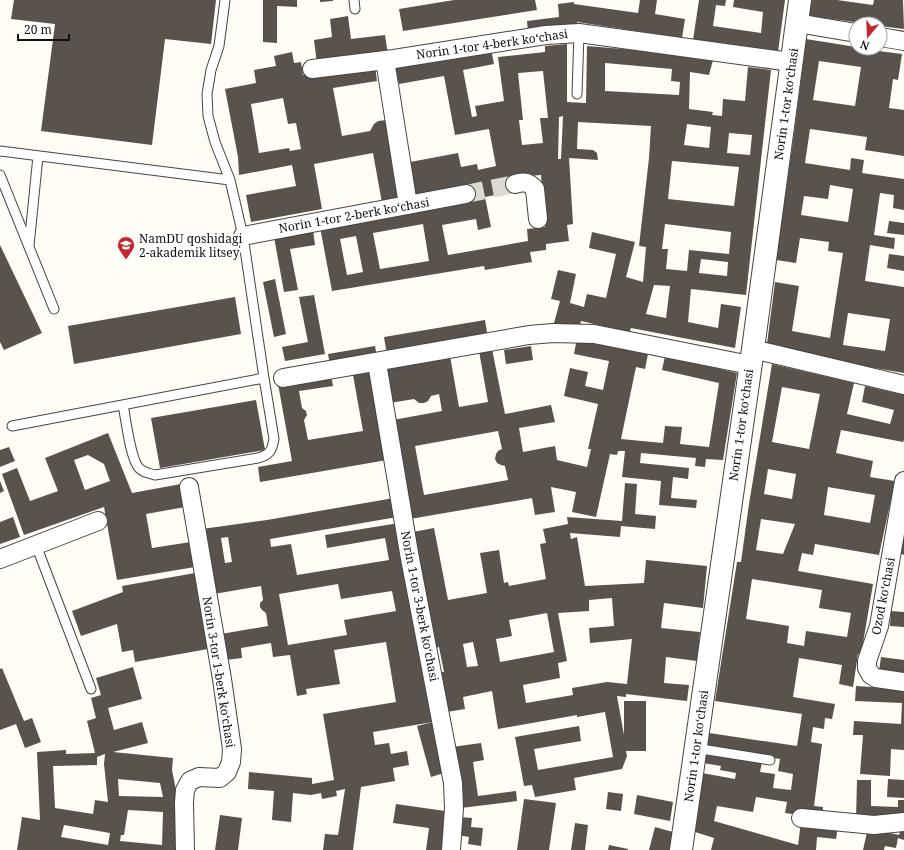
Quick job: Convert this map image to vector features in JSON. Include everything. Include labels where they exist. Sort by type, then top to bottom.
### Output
[{"type":"street","name":"Norin 1-tor koʻchasi","points":[[681,850],[800,0]]},
{"type":"street","points":[[797,23],[848,32]]},
{"type":"street","name":"Norin 1-tor 4-berk koʻchasi","points":[[312,69],[385,60],[546,35],[579,33],[791,62]]},
{"type":"street","points":[[888,38],[904,41]]},
{"type":"street","points":[[385,60],[408,205]]},
{"type":"street","points":[[516,184],[522,182],[528,183],[535,189],[538,219]]},
{"type":"street","name":"Norin 1-tor 2-berk koʻchasi","points":[[243,236],[466,194]]},
{"type":"street","points":[[283,378],[529,335],[553,333],[594,334],[751,357],[904,385]]},
{"type":"street","name":"Norin 1-tor 3-berk koʻchasi","points":[[377,362],[410,553],[453,783],[454,808],[451,850]]},
{"type":"street","name":"Ozod koʻchasi","points":[[904,481],[879,626],[867,661],[867,668],[871,675],[876,678],[904,682]]},
{"type":"street","name":"Norin 3-tor 1-berk koʻchasi","points":[[185,850],[185,790],[190,781],[200,777],[220,778],[226,772],[231,762],[232,750],[222,680],[189,487]]},
{"type":"street","points":[[0,559],[98,521]]},
{"type":"street","points":[[801,818],[874,825],[904,822]]},
{"type":"lane","points":[[123,405],[133,458],[137,466],[146,473],[156,475],[258,458],[266,456],[273,448],[274,439],[243,236],[230,180],[214,142],[208,116],[207,94],[210,70],[219,46],[225,0]]},
{"type":"lane","points":[[578,94],[579,33]]},
{"type":"lane","points":[[0,151],[230,180]]},
{"type":"lane","points":[[29,248],[38,156]]},
{"type":"lane","points":[[0,175],[54,309]]},
{"type":"lane","points":[[12,426],[264,378]]},
{"type":"lane","points":[[36,545],[91,689]]},
{"type":"lane","points":[[696,748],[770,760]]},
{"type":"building","points":[[14,0],[216,0],[211,44],[165,39],[152,145],[41,131],[55,24],[11,19]]},
{"type":"building","points":[[263,0],[297,0],[297,7],[277,6],[277,43],[263,42]]},
{"type":"building","points":[[320,0],[333,0],[333,1],[320,2]]},
{"type":"building","points":[[454,0],[535,0],[537,10],[403,31],[399,9]]},
{"type":"building","points":[[640,0],[657,0],[655,14],[685,19],[682,38],[577,22],[577,26],[528,32],[527,21],[559,17],[558,4],[574,2],[574,4],[638,13]]},
{"type":"building","points":[[699,0],[726,0],[725,6],[716,5],[713,26],[761,33],[763,12],[733,7],[734,0],[785,0],[778,52],[693,40]]},
{"type":"building","points":[[812,0],[837,0],[873,5],[874,0],[903,0],[904,29],[888,27],[888,16],[848,16],[848,21],[809,16]]},
{"type":"building","points":[[348,16],[351,39],[385,35],[388,55],[317,64],[314,40],[332,37],[330,19]]},
{"type":"building","points":[[806,39],[848,46],[848,56],[888,56],[888,52],[902,54],[898,80],[893,79],[889,108],[904,110],[904,156],[865,150],[867,137],[810,129],[805,163],[850,170],[851,158],[864,160],[862,173],[904,179],[904,210],[893,208],[894,195],[880,193],[874,235],[895,238],[894,249],[870,245],[865,281],[904,287],[904,373],[840,362],[767,344],[775,282],[799,286],[792,331],[830,338],[843,253],[828,251],[829,242],[800,238],[796,263],[776,260]],"holes":[[[819,61],[861,67],[855,106],[813,100]],[[830,185],[853,189],[848,222],[801,215],[804,196],[828,199]],[[848,313],[890,319],[885,351],[843,345]]]},
{"type":"building","points":[[567,44],[567,102],[586,103],[587,46],[659,52],[713,60],[709,75],[690,72],[689,109],[713,112],[712,115],[722,116],[723,99],[745,101],[748,67],[771,70],[746,295],[691,289],[688,322],[718,328],[721,304],[741,307],[735,348],[631,328],[628,338],[605,332],[607,327],[581,321],[579,330],[554,323],[560,301],[551,299],[558,270],[576,274],[570,303],[584,307],[587,294],[606,298],[616,254],[589,248],[592,232],[635,242],[626,277],[643,282],[646,247],[639,246],[651,126],[578,122],[577,149],[593,150],[597,153],[598,160],[569,158],[573,224],[567,225],[569,241],[546,244],[546,250],[530,252],[532,262],[485,270],[484,266],[332,291],[320,227],[411,196],[405,163],[458,153],[461,167],[477,164],[478,170],[496,166],[489,129],[455,135],[444,76],[399,84],[395,66],[491,49],[494,64],[463,70],[472,117],[477,116],[475,106],[504,101],[498,57],[545,52],[545,46]],"holes":[[[605,63],[672,69],[671,81],[680,82],[679,95],[605,91]],[[543,71],[548,118],[540,118],[543,143],[522,145],[519,120],[523,120],[518,73]],[[563,116],[561,159],[558,159],[559,117]],[[687,124],[711,127],[709,148],[684,145]],[[729,133],[752,135],[750,155],[727,153]],[[672,161],[739,167],[734,206],[668,199]],[[541,175],[545,227],[527,229],[528,241],[448,255],[442,225],[476,219],[478,230],[491,227],[485,197],[517,191],[514,177]],[[423,224],[429,261],[380,269],[373,233]],[[665,224],[731,232],[729,254],[689,250],[687,271],[666,269],[668,249],[662,249]],[[356,236],[363,272],[347,275],[340,239]],[[701,259],[728,262],[727,276],[699,273]],[[654,285],[670,286],[666,318],[646,314]]]},
{"type":"building","points":[[292,52],[294,63],[301,62],[303,75],[330,70],[375,66],[377,81],[333,88],[342,136],[370,131],[374,124],[378,121],[387,120],[402,199],[382,203],[373,153],[314,164],[322,209],[251,222],[246,195],[296,186],[292,165],[239,175],[238,157],[225,89],[256,83],[254,70],[276,66],[274,56]],"holes":[[[283,98],[288,124],[296,123],[301,149],[290,151],[289,148],[259,153],[251,104]]]},
{"type":"building","points":[[889,221],[904,223],[904,235],[887,233]]},
{"type":"building","points":[[313,230],[315,245],[290,249],[298,290],[284,292],[274,237]]},
{"type":"building","points":[[0,245],[42,333],[4,350],[0,342]]},
{"type":"building","points":[[889,254],[904,256],[904,271],[887,268]]},
{"type":"building","points":[[275,279],[286,334],[274,337],[263,282]]},
{"type":"building","points":[[314,295],[325,354],[285,361],[282,347],[308,342],[299,297]]},
{"type":"building","points":[[235,297],[241,334],[74,364],[68,326]]},
{"type":"building","points":[[485,320],[488,338],[387,355],[384,337]]},
{"type":"building","points":[[577,338],[648,354],[645,369],[636,367],[621,439],[663,443],[665,426],[682,427],[680,444],[709,447],[719,383],[662,370],[665,356],[737,373],[723,460],[706,459],[705,467],[695,466],[696,458],[641,453],[640,463],[689,468],[688,479],[673,477],[671,498],[697,500],[696,508],[659,505],[661,481],[622,477],[625,451],[618,451],[617,455],[610,454],[596,517],[572,512],[576,492],[551,487],[555,512],[535,515],[532,498],[410,519],[393,420],[442,411],[439,394],[431,396],[428,401],[424,403],[419,403],[414,399],[390,403],[384,368],[450,356],[459,407],[488,402],[479,351],[492,349],[505,414],[551,405],[555,422],[519,428],[523,452],[555,446],[557,460],[587,467],[591,449],[588,449],[598,404],[564,396],[570,368],[588,372],[585,386],[603,390],[609,361],[574,354]],"holes":[[[498,431],[502,449],[498,451],[495,459],[497,463],[505,466],[508,480],[424,495],[415,446]]]},
{"type":"building","points":[[375,346],[377,357],[330,365],[328,354]]},
{"type":"building","points":[[531,346],[533,360],[506,364],[504,350]]},
{"type":"building","points":[[772,364],[854,383],[847,414],[890,424],[894,410],[862,402],[865,386],[904,395],[903,442],[841,430],[836,453],[873,461],[870,477],[895,481],[879,555],[815,544],[813,555],[802,553],[798,571],[873,584],[861,655],[858,654],[853,687],[839,684],[842,665],[799,658],[793,697],[835,704],[832,719],[825,718],[824,729],[813,727],[811,742],[822,744],[814,806],[823,807],[822,818],[785,813],[787,802],[756,797],[753,812],[717,806],[714,821],[798,845],[801,822],[838,826],[836,839],[817,837],[816,850],[711,850],[714,838],[692,831],[702,773],[735,779],[736,773],[720,770],[721,766],[703,763],[705,753],[762,762],[760,772],[775,774],[773,788],[791,790],[793,774],[778,771],[780,759],[707,748],[709,733],[797,746],[802,714],[715,701],[737,562],[741,562]],"holes":[[[782,387],[820,394],[809,449],[772,442]],[[768,469],[796,474],[792,499],[764,494]],[[828,487],[875,495],[870,523],[824,515]],[[761,519],[795,524],[783,554],[756,550]],[[752,579],[822,590],[819,608],[851,613],[847,637],[806,631],[804,646],[787,643],[789,626],[746,619]]]},
{"type":"building","points":[[371,371],[387,460],[260,482],[258,467],[292,461],[278,384],[331,375],[333,386],[299,391],[302,408],[306,411],[307,415],[304,420],[308,440],[363,431],[353,375]]},
{"type":"building","points":[[256,400],[265,450],[160,468],[151,418]]},
{"type":"building","points":[[108,433],[132,493],[181,484],[185,507],[146,514],[152,548],[191,542],[195,567],[117,580],[104,507],[24,535],[2,474],[17,468],[30,501],[58,491],[45,458]],"holes":[[[88,455],[104,464],[110,481],[85,490],[74,460]]]},
{"type":"building","points":[[9,447],[15,461],[0,467],[0,450]]},
{"type":"building","points":[[0,481],[4,491],[0,493]]},
{"type":"building","points":[[625,483],[637,484],[635,514],[656,516],[655,529],[621,526],[620,537],[570,533],[571,539],[577,537],[585,586],[644,583],[646,560],[707,566],[703,608],[664,603],[661,628],[700,632],[697,661],[666,657],[664,683],[689,685],[687,701],[626,694],[626,697],[617,696],[624,735],[624,701],[646,701],[646,751],[626,751],[627,756],[622,769],[574,778],[576,790],[535,797],[532,785],[524,786],[515,737],[579,726],[581,741],[534,749],[538,770],[613,757],[605,712],[577,717],[577,715],[498,729],[492,691],[463,697],[465,709],[447,712],[440,672],[444,672],[439,647],[435,648],[413,532],[434,528],[448,600],[487,593],[480,553],[499,550],[504,583],[508,582],[509,586],[546,579],[540,544],[546,543],[543,529],[568,524],[567,517],[622,521]],"holes":[[[612,598],[614,626],[589,628],[590,643],[632,639],[627,684],[607,682],[572,688],[573,695],[526,703],[523,685],[560,678],[558,663],[567,661],[558,613],[589,611],[589,600]],[[547,613],[554,652],[500,662],[496,639],[512,636],[509,620]],[[473,642],[478,666],[467,667],[463,644]]]},
{"type":"building","points":[[394,498],[397,517],[270,539],[271,547],[291,544],[297,575],[389,560],[385,538],[327,548],[325,535],[399,523],[433,722],[373,732],[375,745],[389,743],[391,754],[407,751],[409,765],[393,768],[395,781],[361,787],[353,850],[323,850],[325,834],[338,835],[345,789],[336,791],[337,796],[322,799],[321,793],[311,795],[293,793],[291,822],[272,820],[274,791],[248,789],[249,772],[312,778],[312,784],[334,780],[323,714],[396,702],[386,642],[334,650],[340,684],[306,689],[307,694],[297,696],[290,655],[273,657],[271,643],[241,648],[242,658],[225,660],[221,634],[268,626],[266,613],[260,607],[260,603],[263,600],[261,586],[214,594],[202,529],[267,520]],"holes":[[[228,537],[232,562],[225,563],[221,538]],[[338,584],[341,599],[392,591],[396,611],[344,620],[347,635],[288,645],[279,594]]]},
{"type":"building","points":[[13,517],[20,537],[0,544],[0,522]]},
{"type":"building","points":[[904,534],[904,555],[899,553]]},
{"type":"building","points":[[195,573],[208,649],[135,662],[133,650],[122,652],[117,624],[81,636],[72,611],[123,592],[122,586]]},
{"type":"building","points":[[891,611],[904,612],[904,627],[890,626]]},
{"type":"building","points":[[881,657],[904,660],[904,674],[879,671]]},
{"type":"building","points":[[133,667],[142,699],[108,708],[114,730],[142,722],[148,743],[113,752],[173,758],[172,770],[180,811],[180,850],[17,850],[22,817],[40,820],[37,752],[66,750],[66,754],[95,753],[87,721],[96,718],[91,698],[101,695],[96,678]],"holes":[[[105,754],[104,764],[108,802],[95,800],[93,814],[55,808],[53,766],[97,765],[97,757]],[[118,779],[160,783],[163,797],[119,796]],[[128,810],[163,812],[162,845],[120,841],[121,835],[124,835]],[[64,825],[110,833],[108,845],[61,837]]]},
{"type":"building","points":[[2,668],[24,721],[32,718],[41,742],[25,748],[16,724],[0,730],[0,669]]},
{"type":"building","points":[[856,686],[904,689],[904,750],[891,749],[890,776],[860,774],[863,735],[853,735],[854,721],[901,724],[902,703],[855,701]]},
{"type":"building","points":[[433,722],[447,772],[431,777],[417,726]]},
{"type":"building","points":[[481,743],[484,760],[473,762],[478,796],[516,791],[517,801],[461,808],[452,747]]},
{"type":"building","points":[[888,779],[904,780],[904,798],[887,797]]},
{"type":"building","points":[[857,780],[871,780],[871,806],[898,807],[898,800],[904,800],[904,820],[856,819]]},
{"type":"building","points":[[608,792],[623,794],[621,811],[606,809]]},
{"type":"building","points":[[637,795],[673,802],[670,821],[634,814]]},
{"type":"building","points":[[524,799],[556,803],[549,850],[517,850]]},
{"type":"building","points":[[396,804],[452,812],[447,850],[426,850],[429,828],[393,823]]},
{"type":"building","points":[[220,815],[242,818],[238,850],[215,850]]},
{"type":"building","points":[[460,817],[472,818],[471,827],[483,828],[481,846],[468,844],[469,837],[458,835]]},
{"type":"building","points":[[575,823],[588,825],[585,850],[571,850]]},
{"type":"building","points":[[655,827],[673,832],[669,850],[649,850]]},
{"type":"building","points":[[904,827],[904,840],[898,838],[896,848],[885,846],[884,850],[863,850],[868,828],[899,835],[901,828]]},
{"type":"building","points":[[609,845],[628,849],[628,850],[608,850]]},
{"type":"tunnel","points":[[466,194],[515,184]]},
{"type":"place","name":"NamDU qoshidagi 2-akademik litsey","points":[[126,260]]}]
